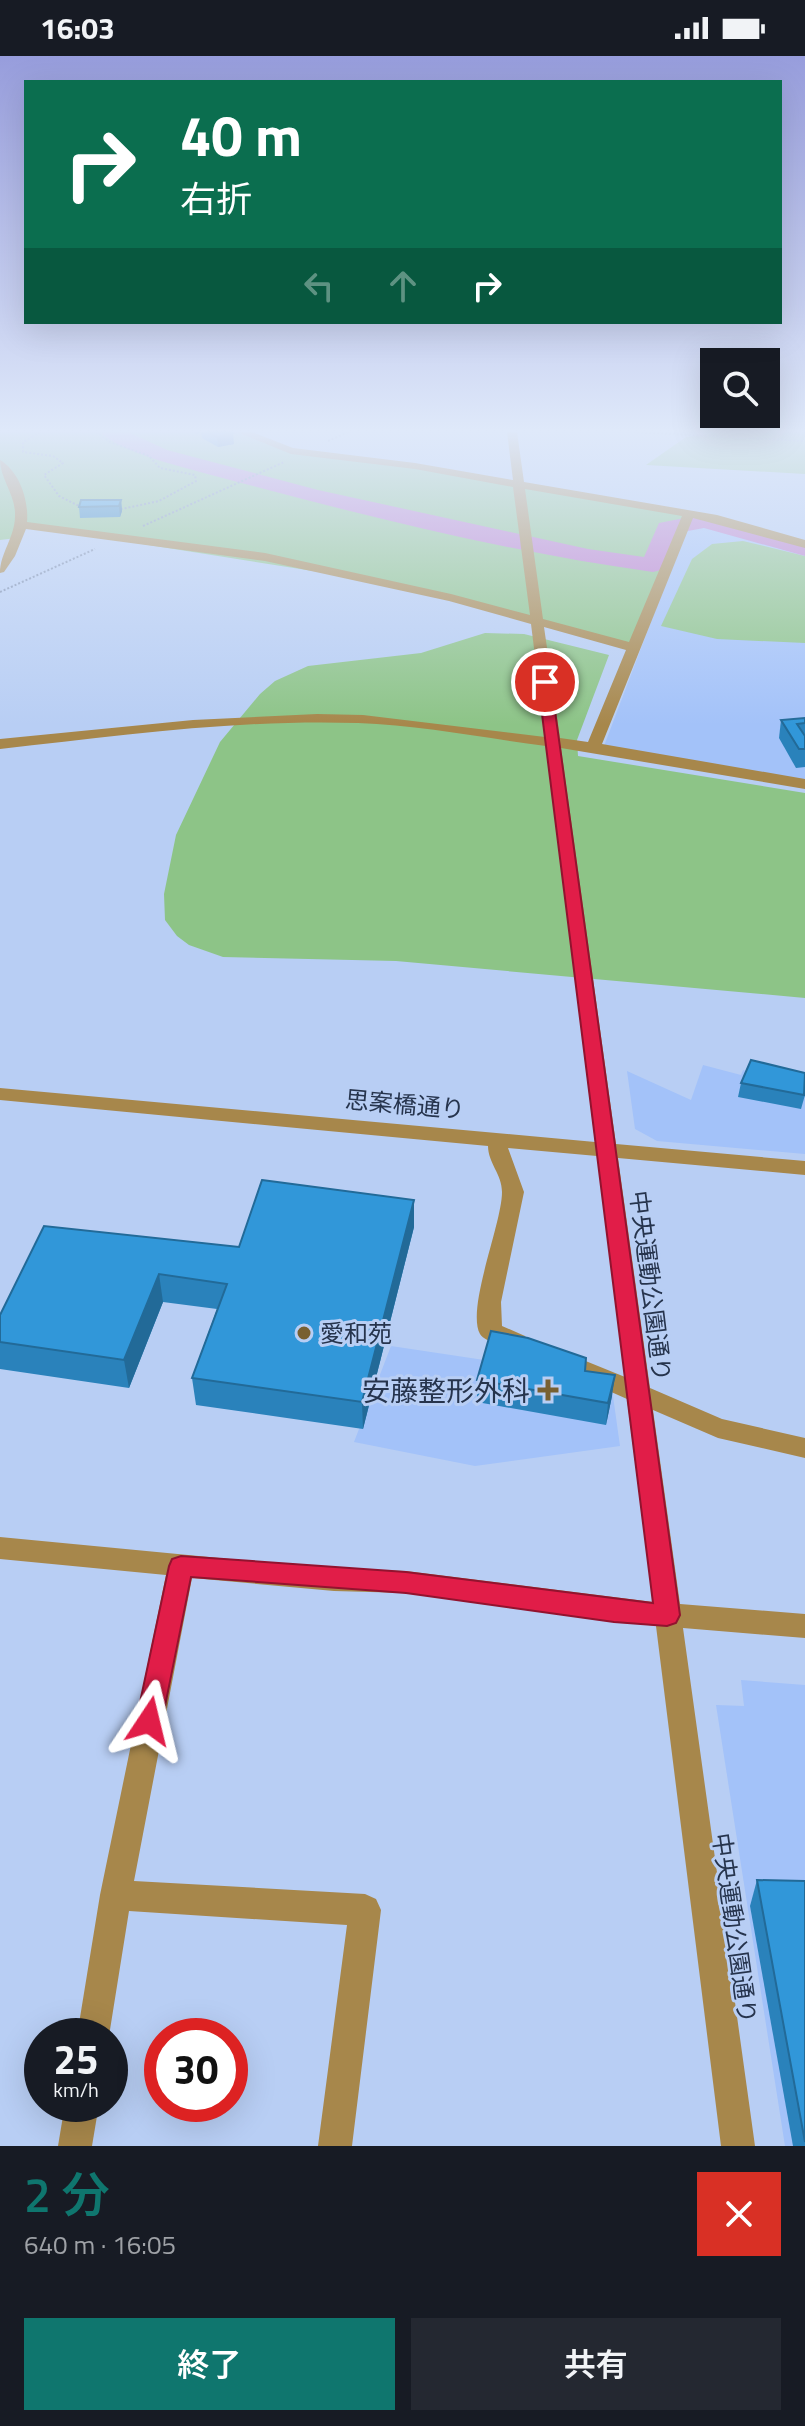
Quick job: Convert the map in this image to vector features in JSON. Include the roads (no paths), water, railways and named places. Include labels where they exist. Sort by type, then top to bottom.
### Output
[{"type":"street","points":[[0,569],[20,530]]},
{"type":"street","points":[[51,530],[265,557],[451,598],[632,647]]},
{"type":"street","name":"中央運動公園通り","points":[[526,530],[738,2146]]},
{"type":"street","points":[[593,747],[682,530]]},
{"type":"street","points":[[761,530],[805,544]]},
{"type":"street","points":[[0,540],[17,539]]},
{"type":"street","points":[[0,744],[193,724],[317,718],[411,724],[593,747],[805,784]]},
{"type":"street","name":"思案橋通り","points":[[0,1094],[805,1168]]},
{"type":"street","points":[[498,1139],[498,1156],[507,1168],[513,1192],[490,1302],[490,1331],[718,1428],[805,1448]]},
{"type":"street","points":[[0,1548],[181,1566],[406,1582],[614,1611],[805,1626]]},
{"type":"street","points":[[96,2018],[116,1895],[181,1566]]},
{"type":"street","points":[[116,1895],[365,1910],[335,2146]]},
{"type":"street","points":[[75,2146],[79,2122]]},
{"type":"waterway","points":[[468,530],[588,556],[653,565],[666,530]]},
{"type":"waterway","points":[[735,530],[805,549]]},
{"type":"place","name":"愛和苑","points":[[304,1333]]},
{"type":"place","name":"安藤整形外科","points":[[548,1390]]}]
